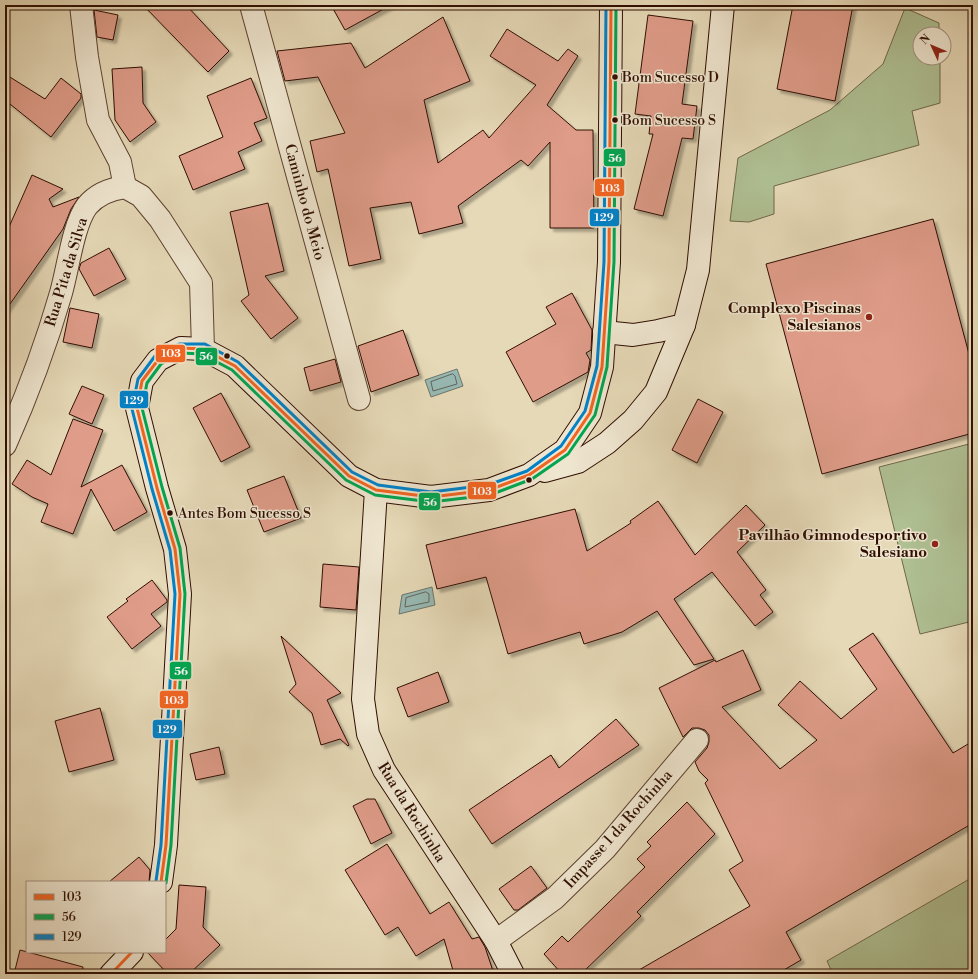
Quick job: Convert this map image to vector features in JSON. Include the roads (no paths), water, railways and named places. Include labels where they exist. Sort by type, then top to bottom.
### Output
[{"type":"street","points":[[81,5],[87,57],[98,120],[120,162],[125,187],[141,196],[160,219],[201,283],[203,349]]},
{"type":"street","name":"Caminho do Meio","points":[[252,5],[360,399]]},
{"type":"street","points":[[529,475],[564,450],[590,414],[602,367],[609,262],[611,5]]},
{"type":"street","points":[[161,881],[166,845],[180,594],[175,549],[157,488],[137,408],[142,381],[158,360],[182,348],[203,349],[235,366],[349,476],[376,490],[431,497],[489,490],[529,475],[578,462],[607,443],[633,420],[656,392],[684,325],[698,270],[723,5]]},
{"type":"street","name":"Rua Pita da Silva","points":[[5,445],[23,405],[61,293],[82,214],[94,199],[103,193],[125,187]]},
{"type":"street","points":[[604,332],[633,335],[684,325]]},
{"type":"street","name":"Rua da Rochinha","points":[[376,490],[363,699],[368,734],[384,770],[496,941],[513,974]]},
{"type":"street","name":"Impasse 1 da Rochinha","points":[[496,941],[555,898],[604,849],[697,740]]},
{"type":"street","points":[[111,974],[131,953]]},
{"type":"water","points":[[457,369],[463,386],[431,397],[425,380]]},
{"type":"water","points":[[432,587],[435,605],[399,614],[402,595]]},
{"type":"place","name":"Bom Sucesso D","points":[[615,77]]},
{"type":"place","name":"Bom Sucesso S","points":[[615,120]]},
{"type":"place","name":"Complexo Piscinas Salesianos","points":[[869,317]]},
{"type":"place","name":"Antes Bom Sucesso S","points":[[170,513]]},
{"type":"place","name":"Pavilhão Gimnodesportivo Salesiano","points":[[935,544]]}]
